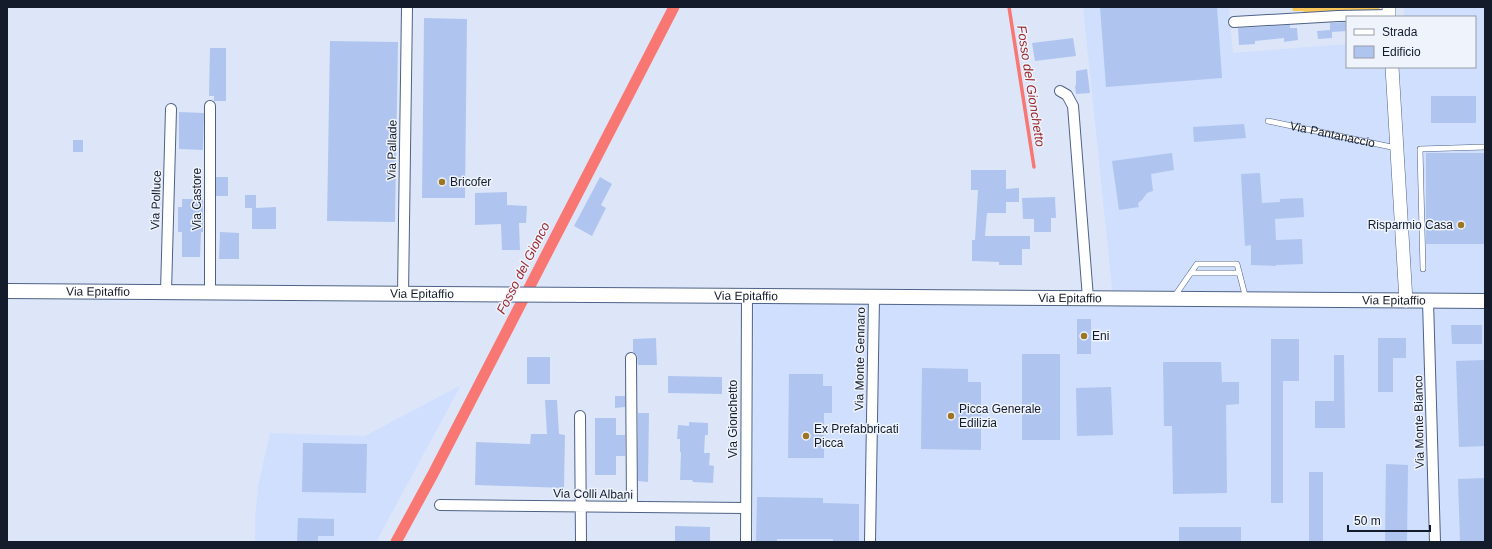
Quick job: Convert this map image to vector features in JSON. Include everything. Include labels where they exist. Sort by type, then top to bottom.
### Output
[{"type":"main road","name":"Via Epitaffio","points":[[7,291],[1485,301]]},
{"type":"street","name":"Via Pallade","points":[[403,294],[407,7]]},
{"type":"street","points":[[1234,22],[1338,12],[1389,13]]},
{"type":"street","points":[[1392,68],[1406,301]]},
{"type":"street","points":[[1060,91],[1067,96],[1073,106],[1088,298]]},
{"type":"street","name":"Via Castore","points":[[210,106],[210,292]]},
{"type":"street","name":"Via Polluce","points":[[166,292],[172,109]]},
{"type":"street","name":"Via Gionchetto","points":[[746,542],[747,296]]},
{"type":"street","name":"Via Monte Gennaro","points":[[870,542],[874,296]]},
{"type":"street","name":"Via Monte Bianco","points":[[1428,301],[1435,542]]},
{"type":"street","points":[[631,358],[632,507]]},
{"type":"street","points":[[580,416],[581,542]]},
{"type":"street","name":"Via Colli Albani","points":[[440,505],[746,508]]},
{"type":"lane","name":"Via Pantanaccio","points":[[1268,121],[1397,148]]},
{"type":"lane","points":[[1423,270],[1420,149],[1485,147]]},
{"type":"lane","points":[[1172,299],[1197,264],[1237,264],[1246,300]]},
{"type":"lane","points":[[1191,272],[1239,273]]},
{"type":"shaded area","points":[[1083,7],[1229,7],[1233,53],[1346,44],[1346,68],[1476,68],[1476,16],[1404,16],[1404,7],[1485,7],[1485,542],[753,542],[754,303],[1114,307]]},
{"type":"shaded area","points":[[1292,7],[1379,7],[1380,12],[1352,13],[1348,10],[1305,14],[1303,11],[1293,11]]},
{"type":"shaded area","points":[[461,385],[376,542],[255,542],[255,517],[258,486],[270,433],[365,436]]},
{"type":"building","points":[[1100,7],[1217,7],[1222,78],[1106,87]]},
{"type":"building","points":[[424,18],[467,19],[465,198],[422,198]]},
{"type":"building","points":[[1346,22],[1346,31],[1332,32],[1332,38],[1318,39],[1317,31],[1330,30],[1330,23]]},
{"type":"building","points":[[1290,25],[1290,28],[1297,28],[1298,40],[1284,42],[1284,38],[1255,41],[1255,44],[1239,45],[1238,28]]},
{"type":"building","points":[[1073,38],[1076,56],[1035,61],[1032,43]]},
{"type":"building","points":[[330,41],[398,42],[395,222],[327,221]]},
{"type":"building","points":[[210,48],[226,48],[226,101],[214,101],[214,96],[209,96]]},
{"type":"building","points":[[1087,69],[1090,93],[1076,94],[1076,71]]},
{"type":"building","points":[[1431,96],[1476,96],[1476,123],[1431,123]]},
{"type":"building","points":[[179,112],[204,113],[203,150],[179,149]]},
{"type":"building","points":[[1244,124],[1246,138],[1194,142],[1193,127]]},
{"type":"building","points":[[73,140],[83,140],[83,152],[73,152]]},
{"type":"building","points":[[1172,153],[1174,170],[1151,174],[1153,191],[1147,193],[1138,203],[1139,207],[1119,210],[1112,161]]},
{"type":"building","points":[[1426,153],[1485,153],[1485,244],[1426,244]]},
{"type":"building","points":[[971,170],[1006,170],[1006,189],[1019,188],[1019,202],[1006,202],[1006,213],[987,213],[985,236],[1030,236],[1030,249],[1022,249],[1022,265],[999,265],[999,262],[972,261],[972,240],[975,240],[978,190],[971,190]]},
{"type":"building","points":[[1260,173],[1262,203],[1280,202],[1280,199],[1303,198],[1304,217],[1275,219],[1276,240],[1302,239],[1303,264],[1276,266],[1251,265],[1251,245],[1245,246],[1241,174]]},
{"type":"building","points":[[216,177],[228,177],[228,196],[216,196]]},
{"type":"building","points":[[600,177],[612,184],[601,205],[606,208],[592,236],[574,226]]},
{"type":"building","points":[[507,192],[507,205],[527,206],[526,223],[519,223],[520,250],[502,250],[501,224],[475,225],[475,193]]},
{"type":"building","points":[[245,195],[256,195],[256,208],[276,207],[276,229],[252,229],[252,208],[245,208]]},
{"type":"building","points":[[1055,197],[1056,218],[1051,218],[1051,232],[1034,232],[1034,219],[1023,219],[1022,198]]},
{"type":"building","points":[[182,199],[203,199],[203,232],[201,232],[200,257],[182,257],[182,232],[178,232],[178,207],[182,207]]},
{"type":"building","points":[[220,232],[239,233],[239,259],[219,259]]},
{"type":"building","points":[[1077,319],[1091,319],[1091,354],[1077,354]]},
{"type":"building","points":[[1451,325],[1482,325],[1482,344],[1452,344]]},
{"type":"building","points":[[656,338],[657,365],[638,365],[637,355],[633,352],[633,339]]},
{"type":"building","points":[[1378,338],[1406,338],[1406,358],[1393,358],[1393,392],[1378,392]]},
{"type":"building","points":[[1271,339],[1299,339],[1299,381],[1283,381],[1283,503],[1271,503]]},
{"type":"building","points":[[1022,354],[1060,354],[1060,440],[1022,440]]},
{"type":"building","points":[[1334,355],[1344,355],[1345,428],[1315,428],[1315,401],[1334,401]]},
{"type":"building","points":[[527,357],[550,357],[550,384],[527,384]]},
{"type":"building","points":[[1485,360],[1485,446],[1459,447],[1456,361]]},
{"type":"building","points":[[1163,362],[1221,362],[1222,382],[1239,382],[1239,404],[1226,405],[1227,493],[1173,494],[1172,426],[1164,426]]},
{"type":"building","name":"Picca Generale Edilizia","points":[[922,368],[968,369],[968,382],[981,382],[981,450],[921,449]]},
{"type":"building","name":"Ex Prefabbricati Picca","points":[[789,374],[823,374],[823,386],[832,386],[832,413],[824,413],[824,458],[788,458]]},
{"type":"building","points":[[668,376],[722,377],[722,394],[668,393]]},
{"type":"building","points":[[1111,387],[1113,435],[1077,436],[1076,388]]},
{"type":"building","points":[[615,396],[625,396],[625,407],[615,408]]},
{"type":"building","points":[[545,400],[557,400],[559,434],[565,435],[564,488],[475,485],[476,442],[530,444],[531,434],[547,434]]},
{"type":"building","points":[[638,413],[649,413],[648,482],[638,481]]},
{"type":"building","points":[[595,418],[616,418],[616,435],[625,435],[625,456],[616,456],[616,475],[595,475]]},
{"type":"building","points":[[689,422],[708,423],[708,435],[705,435],[704,453],[710,453],[709,465],[714,466],[713,483],[680,480],[681,452],[680,439],[677,439],[678,425],[689,426]]},
{"type":"building","points":[[303,443],[367,444],[366,493],[302,492]]},
{"type":"building","points":[[1386,464],[1408,465],[1407,542],[1385,542]]},
{"type":"building","points":[[1309,472],[1323,472],[1323,542],[1309,542]]},
{"type":"building","points":[[1485,478],[1485,542],[1460,542],[1458,479]]},
{"type":"building","points":[[757,497],[823,498],[823,503],[859,504],[859,542],[833,542],[833,539],[777,539],[777,542],[756,542]]},
{"type":"building","points":[[298,518],[334,519],[334,536],[318,536],[318,542],[297,542]]},
{"type":"building","points":[[675,526],[710,527],[710,542],[675,542]]},
{"type":"building","points":[[1179,527],[1241,527],[1241,542],[1179,542]]},
{"type":"waterway","name":"Fosso del Gionco","points":[[396,542],[433,474],[674,7]]},
{"type":"waterway","name":"Fosso del Gionchetto","points":[[1009,7],[1034,167]]},
{"type":"place","name":"Bricofer","points":[[442,182]]},
{"type":"place","name":"Risparmio Casa","points":[[1461,225]]},
{"type":"place","name":"Eni","points":[[1084,336]]},
{"type":"place","name":"Picca Generale Edilizia","points":[[951,416]]},
{"type":"place","name":"Ex Prefabbricati Picca","points":[[806,436]]}]
